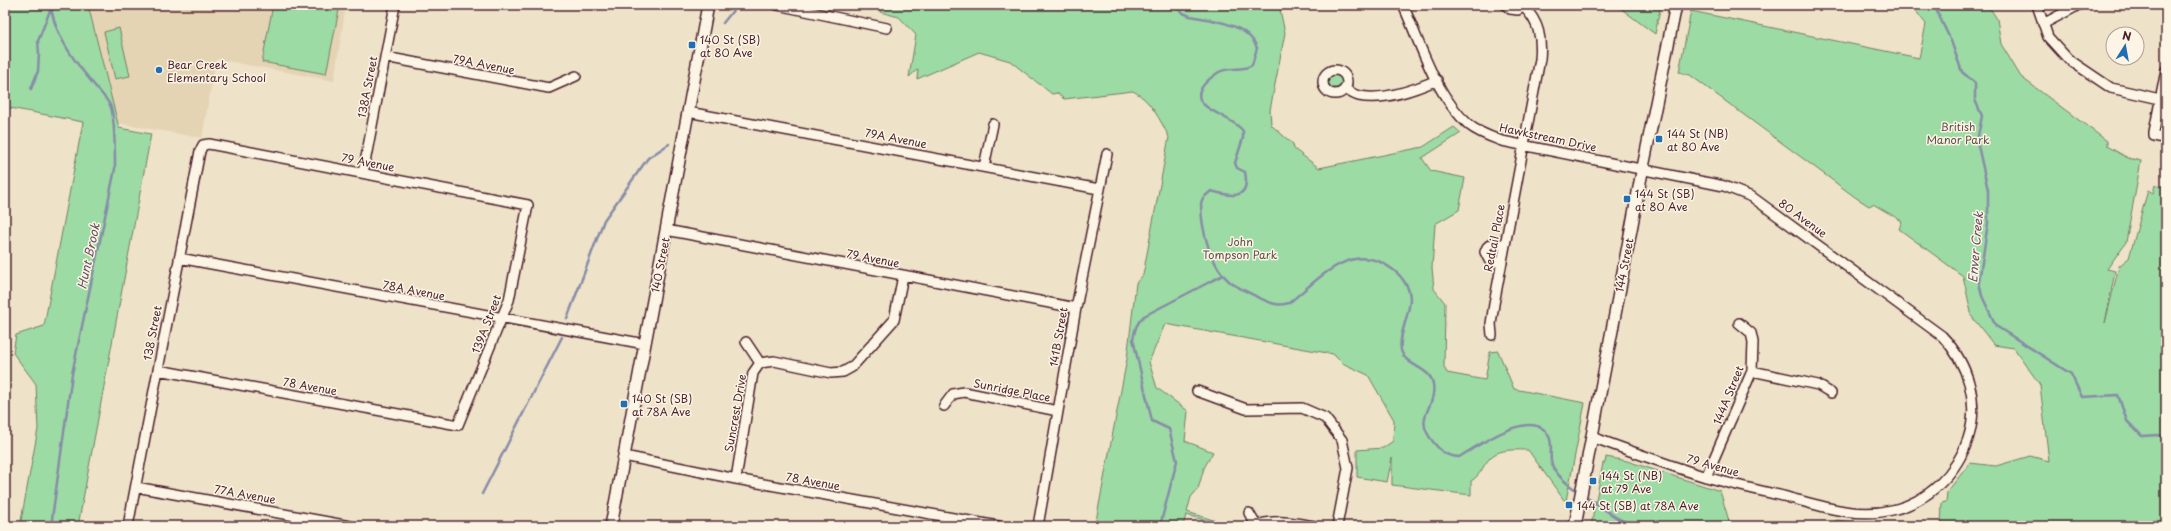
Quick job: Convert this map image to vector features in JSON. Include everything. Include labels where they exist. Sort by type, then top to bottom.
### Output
[{"type":"main road","name":"140 Street","points":[[611,526],[708,5]]},
{"type":"main road","name":"144 Street","points":[[1575,526],[1643,168],[1676,5]]},
{"type":"street","name":"138A Street","points":[[363,173],[395,5]]},
{"type":"street","points":[[776,5],[887,28]]},
{"type":"street","name":"Hawkstream Drive","points":[[1403,5],[1448,101],[1469,124],[1488,136],[1524,145],[1643,168]]},
{"type":"street","points":[[1506,5],[1514,10],[1525,6]]},
{"type":"street","points":[[2037,5],[2043,24],[2051,41],[2059,51],[2101,83],[2119,91],[2160,99]]},
{"type":"street","points":[[2043,24],[2078,5]]},
{"type":"street","name":"Redtail Place","points":[[1492,335],[1491,324],[1541,45],[1538,28],[1525,6]]},
{"type":"street","name":"79A Avenue","points":[[385,58],[549,88],[576,76]]},
{"type":"street","points":[[2166,70],[2154,136],[2166,138]]},
{"type":"street","points":[[1345,89],[1358,96],[1388,96],[1419,88],[1437,80]]},
{"type":"street","name":"79A Avenue","points":[[688,112],[1099,189]]},
{"type":"street","points":[[984,167],[993,124]]},
{"type":"street","name":"79 Avenue","points":[[203,145],[209,144],[528,205]]},
{"type":"street","name":"138 Street","points":[[128,526],[200,151],[203,145]]},
{"type":"street","name":"141B Street","points":[[1038,526],[1076,308],[1107,154]]},
{"type":"street","name":"80 Avenue","points":[[1643,168],[1657,173],[1728,187],[1752,196],[1930,327],[1946,341],[1958,355],[1970,384],[1973,404],[1972,420],[1968,440],[1951,473],[1935,489],[1915,501],[1894,510],[1862,513],[1830,508]]},
{"type":"street","name":"139A Street","points":[[458,425],[509,300],[528,205]]},
{"type":"street","name":"79 Avenue","points":[[666,230],[1076,308]]},
{"type":"street","points":[[1502,263],[1489,260],[1485,252],[1489,244],[1505,245]]},
{"type":"street","name":"78A Avenue","points":[[179,258],[645,344]]},
{"type":"street","points":[[746,342],[760,363],[774,361],[831,373],[843,372],[852,367],[894,320],[903,276]]},
{"type":"street","name":"144A Street","points":[[1706,477],[1752,371],[1753,342],[1751,333],[1740,323]]},
{"type":"street","name":"Suncrest Drive","points":[[736,479],[754,373],[760,363]]},
{"type":"street","name":"78 Avenue","points":[[158,370],[458,425]]},
{"type":"street","points":[[1752,371],[1818,385],[1831,392]]},
{"type":"street","points":[[1197,391],[1246,409],[1302,408],[1325,418],[1342,440],[1348,468],[1337,526]]},
{"type":"street","name":"Sunridge Place","points":[[944,406],[953,394],[964,392],[1058,411]]},
{"type":"street","name":"79 Avenue","points":[[1592,437],[1706,477],[1830,508]]},
{"type":"street","name":"78 Avenue","points":[[624,456],[736,479],[998,526]]},
{"type":"street","name":"77A Avenue","points":[[136,487],[350,526]]},
{"type":"street","points":[[1249,513],[1255,526],[1287,521],[1314,526]]},
{"type":"shaded area","name":"Bear Creek Elementary School","points":[[88,5],[346,5],[334,81],[216,59],[202,138],[117,123]]},
{"type":"green space","points":[[5,5],[88,5],[119,128],[151,134],[78,526],[20,526],[38,429],[36,384],[13,353],[16,335],[44,326],[83,122],[5,107]]},
{"type":"green space","points":[[273,5],[340,5],[326,74],[262,62]]},
{"type":"green space","name":"John Tompson Park","points":[[881,5],[1279,5],[1285,33],[1270,110],[1271,125],[1293,144],[1294,149],[1319,168],[1423,147],[1454,127],[1461,133],[1422,158],[1431,171],[1465,178],[1459,210],[1435,224],[1432,268],[1434,289],[1445,303],[1444,367],[1447,373],[1485,380],[1490,352],[1498,351],[1514,389],[1585,403],[1566,501],[1528,450],[1507,450],[1493,455],[1477,476],[1471,481],[1471,495],[1392,485],[1392,458],[1387,482],[1357,477],[1357,450],[1383,448],[1393,441],[1394,420],[1368,375],[1342,363],[1333,354],[1165,324],[1149,362],[1157,388],[1188,411],[1185,441],[1213,452],[1204,468],[1198,489],[1191,497],[1187,512],[1233,526],[1227,526],[1186,515],[1183,526],[1095,526],[1127,359],[1136,283],[1143,275],[1169,137],[1150,105],[1133,91],[1064,99],[1057,93],[1052,94],[1010,61],[979,52],[917,79],[918,69],[909,77],[916,35],[899,17],[880,12]]},
{"type":"green space","points":[[1616,5],[1654,5],[1660,9],[1655,34]]},
{"type":"green space","name":"British Manor Park","points":[[1911,5],[1988,5],[1997,19],[2001,44],[2021,77],[2107,141],[2107,146],[2128,158],[2141,161],[2126,242],[2107,269],[2115,271],[2105,323],[2119,266],[2129,258],[2148,190],[2153,193],[2155,185],[2166,188],[2166,526],[1941,526],[1942,503],[1946,502],[1947,492],[1970,463],[1996,466],[2030,456],[2049,461],[2040,385],[2014,348],[1994,345],[1972,317],[1963,276],[1899,229],[1902,221],[1873,204],[1869,206],[1855,197],[1690,75],[1679,72],[1691,11],[1919,58],[1926,24]]},
{"type":"green space","points":[[119,28],[130,76],[115,79],[104,32]]},
{"type":"green space","points":[[1332,74],[1338,74],[1342,78],[1342,84],[1338,88],[1332,88],[1328,84],[1328,78]]},
{"type":"green space","points":[[1606,457],[1627,461],[1720,491],[1729,521],[1734,526],[1591,526],[1603,463],[1605,463]]},
{"type":"green space","points":[[1837,520],[1864,524],[1865,526],[1826,526]]},
{"type":"waterway","name":"Hunt Brook","points":[[51,5],[56,25],[65,46],[110,105],[112,110],[115,169],[72,374],[51,526]]},
{"type":"waterway","points":[[1173,5],[1183,13],[1190,16],[1218,21],[1237,28],[1246,33],[1257,48],[1252,65],[1244,68],[1227,69],[1219,72],[1205,84],[1199,93],[1201,101],[1207,107],[1236,124],[1243,131],[1243,138],[1235,163],[1237,168],[1245,172],[1245,188],[1242,193],[1237,195],[1211,191],[1203,198],[1201,203],[1201,213],[1208,246],[1223,275],[1236,286],[1257,297],[1269,302],[1285,304],[1289,303],[1324,274],[1350,260],[1363,258],[1377,261],[1392,269],[1404,282],[1410,295],[1401,338],[1401,350],[1403,356],[1427,373],[1433,384],[1432,400],[1426,413],[1425,426],[1434,443],[1445,453],[1451,456],[1459,457],[1479,444],[1507,430],[1521,426],[1533,425],[1543,429],[1550,439],[1552,466],[1566,483],[1579,492]]},
{"type":"waterway","name":"Enver Creek","points":[[1934,5],[1951,41],[1962,72],[1975,83],[1975,100],[1982,116],[1977,141],[1988,190],[1988,223],[1979,282],[1982,296],[1996,326],[2071,374],[2082,397],[2118,395],[2127,421],[2142,436],[2159,435],[2166,439]]},
{"type":"waterway","points":[[31,89],[38,71],[38,41],[51,8]]},
{"type":"waterway","points":[[723,23],[735,8]]},
{"type":"waterway","points":[[567,319],[604,220],[648,158],[669,144]]},
{"type":"waterway","points":[[1160,526],[1177,461],[1169,429],[1152,421],[1133,339],[1134,333],[1144,316],[1223,275]]},
{"type":"waterway","points":[[482,494],[562,337]]},
{"type":"waterway","points":[[1583,495],[1617,518],[1634,526]]},
{"type":"place","name":"140 St (SB) at 80 Ave","points":[[692,45]]},
{"type":"place","name":"Bear Creek Elementary School","points":[[159,70]]},
{"type":"place","name":"144 St (NB) at 80 Ave","points":[[1659,139]]},
{"type":"place","name":"144 St (SB) at 80 Ave","points":[[1627,199]]},
{"type":"place","name":"140 St (SB) at 78A Ave","points":[[624,404]]},
{"type":"place","name":"144 St (NB) at 79 Ave","points":[[1593,481]]},
{"type":"place","name":"144 St (SB) at 78A Ave","points":[[1569,505]]}]
